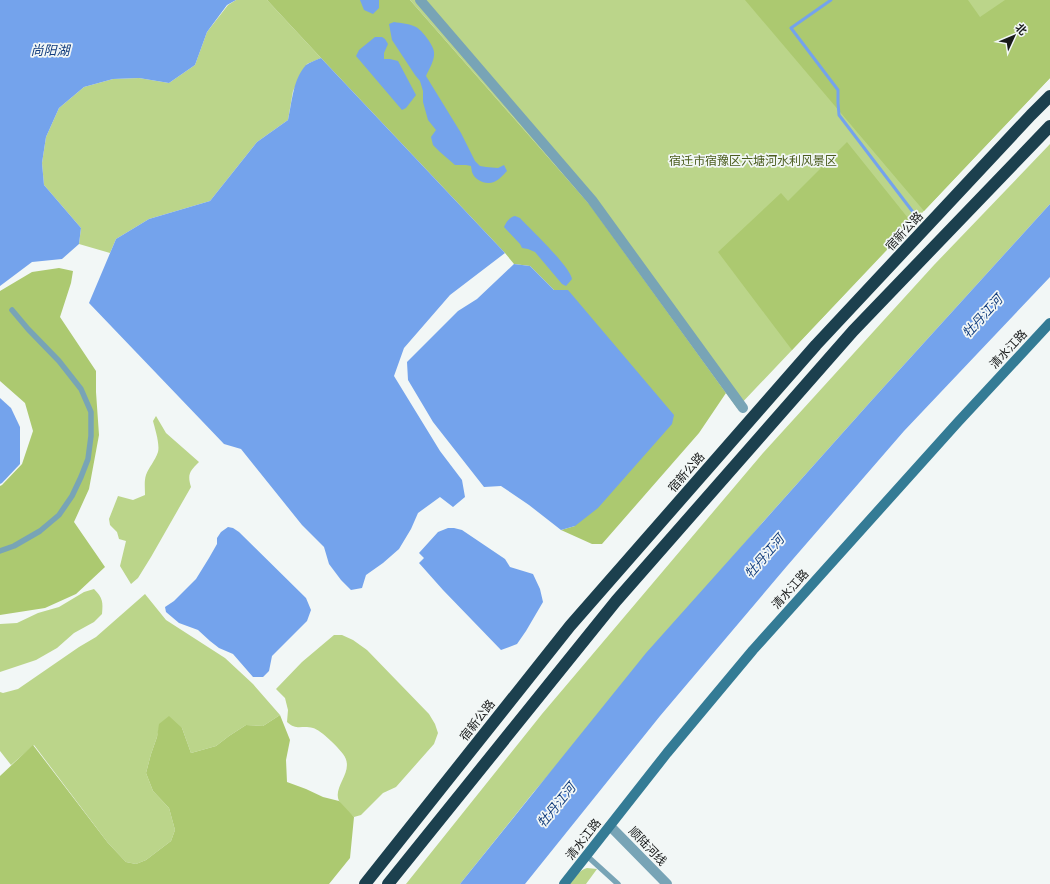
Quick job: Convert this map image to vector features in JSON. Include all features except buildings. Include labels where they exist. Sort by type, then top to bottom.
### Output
[{"type":"highway","name":"宿新公路","points":[[365,884],[575,620],[816,345],[1050,96]]},
{"type":"highway","points":[[388,884],[616,601],[853,330],[1050,126]]},
{"type":"street","points":[[420,0],[592,200],[743,408]]},
{"type":"street","name":"清水江路","points":[[564,884],[667,753],[752,650],[958,422],[1050,323]]},
{"type":"street","name":"顺陆河线","points":[[610,826],[667,884]]},
{"type":"lane","points":[[0,551],[14,546],[40,531],[59,515],[72,496],[81,477],[88,459],[91,436],[91,412],[81,389],[59,361],[12,310]]},
{"type":"lane","points":[[586,855],[618,884]]},
{"type":"green space","points":[[236,0],[267,0],[321,58],[307,64],[293,91],[288,120],[257,142],[210,201],[149,219],[116,239],[110,253],[79,244],[81,228],[44,185],[42,163],[46,137],[59,108],[84,87],[113,79],[139,78],[169,83],[195,65],[207,32],[228,5]]},
{"type":"green space","points":[[267,0],[410,0],[590,205],[726,393],[699,433],[602,544],[592,544],[561,530],[575,526],[554,290],[530,266],[514,264]]},
{"type":"green space","name":"宿迁市宿豫区六塘河水利风景区","points":[[410,0],[1050,0],[1050,78],[737,408],[590,205]]},
{"type":"green space","points":[[745,0],[968,0],[980,17],[1005,0],[1050,0],[1050,78],[924,211]]},
{"type":"green space","points":[[847,142],[912,223],[792,350],[718,252],[781,193],[788,201]]},
{"type":"green space","points":[[1050,144],[1050,204],[763,522],[533,793],[460,884],[406,884],[542,714],[763,453],[934,265]]},
{"type":"green space","points":[[59,268],[73,271],[71,283],[60,317],[96,371],[99,435],[89,489],[74,522],[105,567],[76,594],[45,608],[0,615],[0,486],[22,464],[33,431],[25,403],[0,381],[0,291],[32,272]]},
{"type":"green space","points":[[156,416],[166,433],[199,462],[193,468],[189,476],[191,487],[151,557],[138,578],[131,584],[120,566],[126,541],[119,539],[117,532],[110,525],[109,519],[118,496],[133,500],[145,495],[146,475],[158,452],[158,441],[153,421]]},
{"type":"green space","points":[[94,589],[102,600],[102,614],[94,622],[74,633],[57,648],[36,660],[0,672],[0,624],[17,623],[38,613],[59,607],[84,592]]},
{"type":"green space","points":[[145,594],[166,620],[225,658],[253,684],[280,715],[263,726],[246,725],[216,746],[191,753],[182,728],[160,724],[146,773],[153,791],[169,808],[175,830],[171,841],[146,860],[136,864],[126,862],[108,843],[34,745],[11,765],[0,751],[0,692],[3,693],[18,689],[96,637]]},
{"type":"green space","points":[[334,635],[342,635],[353,640],[367,650],[429,714],[438,733],[434,744],[396,787],[383,793],[361,815],[354,817],[339,801],[338,790],[347,766],[343,754],[329,739],[316,729],[290,725],[287,722],[288,710],[285,698],[276,689],[302,662]]},
{"type":"green space","points":[[280,715],[290,740],[286,760],[287,782],[323,797],[339,801],[354,817],[350,858],[329,884],[0,884],[0,776],[33,745],[108,843],[126,862],[136,864],[146,860],[171,841],[175,830],[169,808],[153,791],[146,773],[157,737],[159,724],[169,716],[182,728],[191,753],[216,746],[246,725],[263,726]]},
{"type":"green space","points":[[587,868],[597,869],[586,884],[570,884],[579,872]]},
{"type":"water","name":"尚阳湖","points":[[0,0],[236,0],[227,5],[207,32],[195,65],[169,83],[139,78],[113,79],[84,87],[59,108],[46,137],[42,163],[44,185],[81,228],[79,244],[62,259],[32,262],[0,286]]},
{"type":"water","points":[[360,0],[379,0],[379,8],[373,14],[364,10]]},
{"type":"water","points":[[394,22],[416,27],[430,42],[434,55],[433,61],[426,76],[461,133],[475,161],[480,166],[486,167],[498,168],[504,165],[507,171],[498,180],[491,183],[481,182],[473,175],[471,166],[455,165],[433,145],[431,137],[436,130],[428,120],[423,102],[423,91],[420,81],[392,40],[389,24]]},
{"type":"water","points":[[375,37],[382,37],[385,39],[388,44],[384,53],[384,59],[398,61],[416,95],[406,108],[402,110],[356,56],[359,50]]},
{"type":"water","points":[[321,58],[505,253],[450,295],[404,348],[394,376],[440,451],[462,480],[465,497],[453,507],[440,497],[418,513],[411,529],[399,549],[366,575],[362,588],[351,590],[329,564],[324,547],[302,525],[241,449],[224,444],[89,303],[116,239],[149,219],[210,201],[257,142],[288,120],[298,77],[306,65]]},
{"type":"water","name":"牡丹江河","points":[[1050,204],[1050,277],[904,431],[787,566],[660,716],[525,884],[460,884],[646,653],[872,400]]},
{"type":"water","points":[[515,216],[520,218],[549,248],[570,273],[572,279],[566,286],[562,284],[535,252],[522,248],[504,227],[511,217]]},
{"type":"water","points":[[514,264],[530,266],[554,290],[568,290],[674,415],[672,424],[598,508],[575,526],[561,530],[529,505],[501,486],[484,487],[433,422],[408,380],[407,362],[458,311],[477,299]]},
{"type":"water","points":[[0,398],[11,408],[20,427],[20,464],[0,484]]},
{"type":"water","points":[[228,527],[239,532],[306,598],[311,610],[307,621],[272,656],[269,671],[263,677],[253,677],[233,654],[219,648],[198,630],[179,623],[166,612],[165,607],[174,601],[196,579],[217,544],[217,538],[221,532]]},
{"type":"water","points":[[448,528],[462,530],[505,559],[510,567],[533,574],[540,589],[543,602],[517,644],[501,650],[419,563],[424,558],[419,553],[438,532]]},
{"type":"waterway","points":[[831,0],[791,28],[838,90],[839,115],[916,216]]}]
